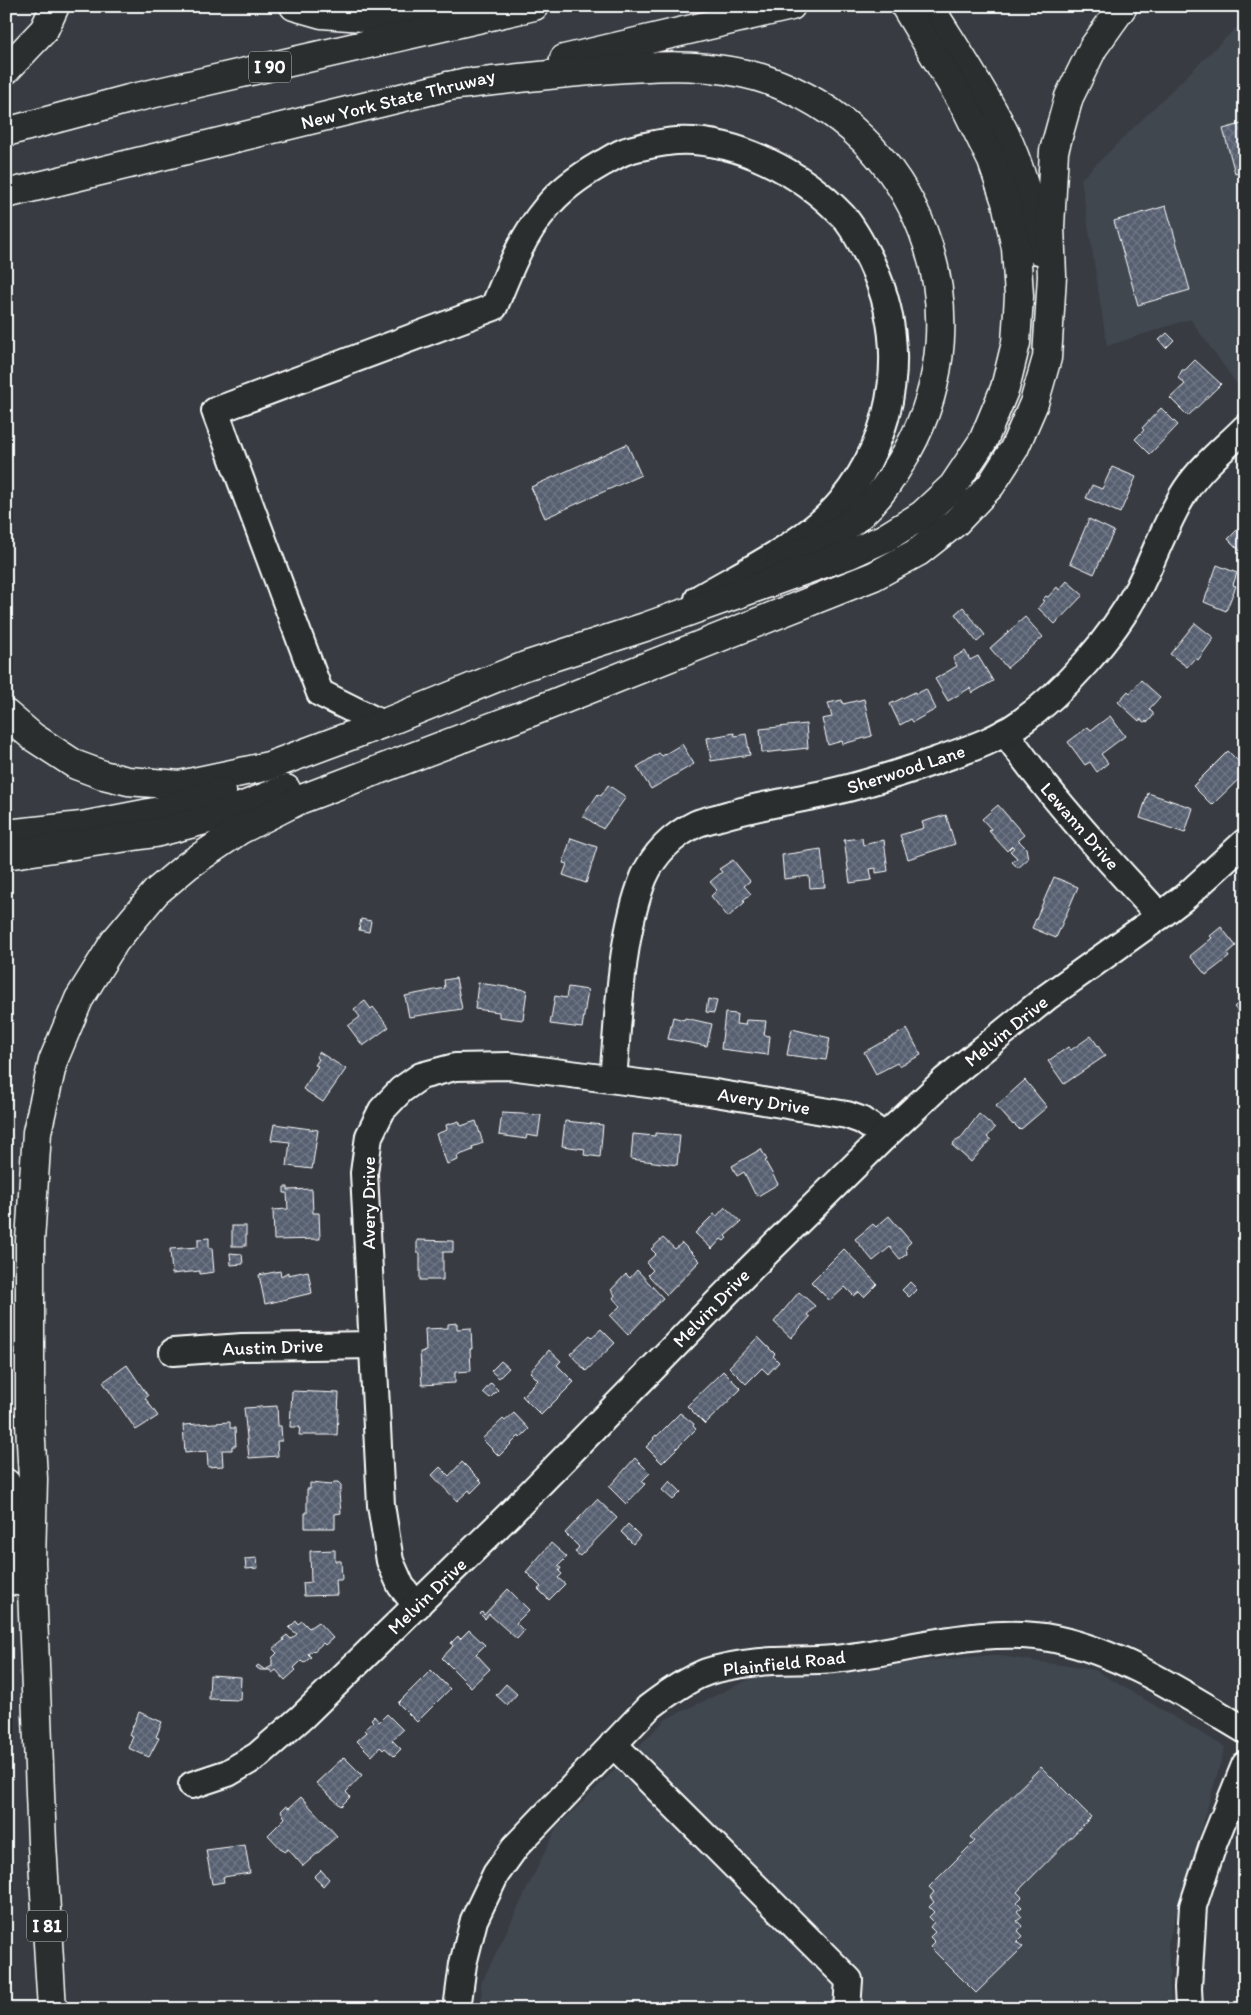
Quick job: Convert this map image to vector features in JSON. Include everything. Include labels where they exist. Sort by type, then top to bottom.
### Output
[{"type":"highway","points":[[6,70],[44,30],[55,6]]},
{"type":"highway","points":[[294,6],[322,14],[377,18],[481,6]]},
{"type":"highway","name":"I 90","points":[[6,132],[129,99],[534,6]]},
{"type":"highway","name":"New York State Thruway","points":[[6,194],[448,86],[791,6]]},
{"type":"highway","points":[[905,6],[938,40],[991,108],[1004,133],[1019,169],[1035,228],[1049,316]]},
{"type":"highway","points":[[6,714],[33,737],[76,765],[103,775],[128,781],[180,785],[269,766],[382,724],[526,666],[645,627],[850,554],[885,538],[922,515],[953,486],[983,441],[1006,388],[1016,342],[1019,296],[1016,248],[1006,202],[992,161],[967,110],[938,40],[930,6]]},
{"type":"highway","points":[[42,1844],[31,1562],[33,1479],[30,1423],[30,1241],[37,1132],[53,1061],[79,999],[115,941],[156,892],[187,866],[240,830],[299,800],[874,576],[918,552],[956,522],[991,485],[1014,449],[1034,403],[1047,358],[1052,276],[1050,227],[1054,151],[1069,97],[1093,48],[1123,6]]},
{"type":"highway","points":[[448,86],[649,66],[725,69],[765,80],[805,96],[845,122],[883,159],[914,207],[933,256],[939,296],[938,358],[934,387],[918,432],[888,484],[856,518],[821,544],[698,599],[645,627]]},
{"type":"highway","points":[[6,834],[82,826],[165,810],[240,786],[316,755],[382,724]]},
{"type":"highway","points":[[6,854],[155,833],[213,818],[312,779],[397,763]]},
{"type":"highway","name":"I 81","points":[[6,1483],[42,1844],[52,2009]]},
{"type":"street","points":[[382,724],[320,693],[215,411],[494,307],[520,244],[547,207],[578,177],[625,151],[676,141],[717,144],[755,156],[818,193],[844,218],[865,250],[881,284],[890,318],[894,359],[891,393],[882,431],[865,468],[840,504],[809,531],[775,554],[698,599]]},
{"type":"street","name":"Sherwood Lane","points":[[613,1079],[629,929],[644,876],[656,856],[670,841],[697,824],[745,809],[834,792],[889,778],[986,744],[1020,723],[1066,683],[1113,630],[1138,589],[1162,533],[1187,490],[1204,467],[1245,428]]},
{"type":"street","name":"Lewann Drive","points":[[1005,732],[1030,768],[1067,812],[1160,916]]},
{"type":"street","name":"Melvin Drive","points":[[192,1785],[228,1773],[257,1756],[302,1717],[509,1515],[752,1267],[885,1136],[945,1080],[1047,997],[1186,896],[1245,842]]},
{"type":"street","name":"Avery Drive","points":[[417,1606],[401,1586],[390,1561],[381,1505],[364,1173],[369,1136],[382,1110],[401,1090],[421,1076],[455,1067],[509,1066],[709,1092],[848,1115],[861,1120],[885,1136]]},
{"type":"street","name":"Austin Drive","points":[[174,1352],[242,1347],[373,1345]]},
{"type":"street","name":"Plainfield Road","points":[[457,2009],[463,1964],[474,1920],[496,1874],[516,1846],[648,1708],[670,1691],[712,1670],[771,1661],[834,1659],[947,1640],[1009,1634],[1054,1638],[1095,1650],[1142,1670],[1245,1730]]},
{"type":"street","points":[[613,1744],[849,1980],[847,2009]]},
{"type":"street","points":[[1189,2009],[1188,1988],[1193,1906],[1214,1842],[1245,1765]]},
{"type":"shaded area","points":[[1245,19],[1245,395],[1190,319],[1107,346],[1081,179]]},
{"type":"shaded area","points":[[993,1655],[1095,1670],[1225,1747],[1168,1943],[1171,2009],[482,2009],[481,1984],[557,1827],[666,1719],[756,1676]]},
{"type":"building","points":[[1245,84],[1245,108],[1239,85]]},
{"type":"building","points":[[1245,123],[1245,170],[1235,173],[1223,129]]},
{"type":"building","points":[[1166,206],[1190,290],[1138,305],[1114,221]]},
{"type":"building","points":[[1167,333],[1174,340],[1166,348],[1159,340]]},
{"type":"building","points":[[1195,360],[1221,384],[1188,416],[1170,398],[1185,384],[1178,378],[1182,370],[1185,370]]},
{"type":"building","points":[[1161,408],[1178,425],[1150,454],[1135,439],[1144,430],[1142,428]]},
{"type":"building","points":[[627,444],[641,475],[545,518],[531,487]]},
{"type":"building","points":[[1112,467],[1136,477],[1120,513],[1086,498],[1092,485],[1102,489]]},
{"type":"building","points":[[1089,519],[1114,531],[1094,574],[1070,563]]},
{"type":"building","points":[[1245,522],[1245,556],[1228,539]]},
{"type":"building","points":[[1217,565],[1237,573],[1233,585],[1236,586],[1226,611],[1204,602]]},
{"type":"building","points":[[1067,581],[1083,595],[1055,624],[1038,608],[1046,596],[1048,597],[1057,587],[1059,590]]},
{"type":"building","points":[[963,607],[985,635],[977,642],[955,614]]},
{"type":"building","points":[[1025,617],[1043,637],[1007,668],[990,648]]},
{"type":"building","points":[[1195,623],[1214,638],[1198,660],[1195,658],[1187,667],[1170,654]]},
{"type":"building","points":[[965,651],[970,660],[978,656],[993,681],[972,693],[970,688],[948,701],[935,679],[957,666],[953,658]]},
{"type":"building","points":[[1141,680],[1160,697],[1149,709],[1153,716],[1148,722],[1140,719],[1139,721],[1118,702],[1128,691],[1130,693]]},
{"type":"building","points":[[926,689],[936,709],[913,722],[911,719],[900,725],[890,704]]},
{"type":"building","points":[[864,699],[872,736],[843,744],[842,741],[828,745],[822,719],[832,717],[828,703],[842,700],[843,704]]},
{"type":"building","points":[[1110,716],[1125,736],[1101,754],[1108,763],[1097,772],[1090,762],[1085,765],[1068,742],[1088,727],[1091,730]]},
{"type":"building","points":[[806,724],[808,748],[762,753],[760,729]]},
{"type":"building","points":[[734,733],[735,736],[746,734],[750,755],[711,761],[707,738]]},
{"type":"building","points":[[682,744],[694,764],[651,789],[637,767],[659,753],[662,756]]},
{"type":"building","points":[[1228,751],[1245,768],[1245,773],[1212,805],[1193,786]]},
{"type":"building","points":[[608,785],[626,797],[603,829],[583,816],[598,794],[601,796]]},
{"type":"building","points":[[1148,793],[1193,808],[1185,833],[1140,818]]},
{"type":"building","points":[[998,805],[1024,835],[1018,840],[1026,848],[1028,859],[1018,868],[1012,862],[1017,858],[1010,851],[1014,848],[1012,846],[1007,851],[989,831],[991,829],[982,819]]},
{"type":"building","points":[[946,815],[955,844],[908,859],[900,835],[924,828],[922,822]]},
{"type":"building","points":[[571,838],[597,847],[586,883],[563,875],[567,864],[563,863]]},
{"type":"building","points":[[862,838],[863,845],[884,840],[888,871],[876,873],[876,868],[870,869],[872,880],[850,883],[844,840]]},
{"type":"building","points":[[821,849],[825,887],[810,888],[809,876],[784,879],[782,855]]},
{"type":"building","points":[[733,860],[750,881],[744,886],[751,894],[728,917],[711,896],[717,890],[710,882],[722,872],[719,869]]},
{"type":"building","points":[[1054,877],[1078,887],[1056,938],[1032,928]]},
{"type":"building","points":[[361,919],[371,921],[369,932],[359,930]]},
{"type":"building","points":[[1221,927],[1236,946],[1227,954],[1229,957],[1206,975],[1190,956],[1212,938],[1210,936]]},
{"type":"building","points":[[456,978],[462,1009],[409,1017],[405,996],[445,988],[444,980]]},
{"type":"building","points":[[478,983],[527,990],[523,1020],[499,1017],[499,1012],[475,1009]]},
{"type":"building","points":[[568,987],[588,990],[582,1028],[550,1024],[555,996],[566,998]]},
{"type":"building","points":[[708,999],[717,1001],[714,1013],[706,1012]]},
{"type":"building","points":[[1242,1000],[1245,1003],[1245,1013],[1242,1016],[1234,1007]]},
{"type":"building","points":[[365,1001],[371,1009],[373,1007],[389,1027],[363,1046],[348,1026],[360,1017],[354,1009]]},
{"type":"building","points":[[725,1013],[737,1014],[736,1024],[745,1025],[746,1020],[766,1021],[764,1035],[770,1036],[768,1055],[721,1049]]},
{"type":"building","points":[[673,1017],[712,1024],[707,1046],[668,1039]]},
{"type":"building","points":[[792,1029],[830,1038],[826,1060],[787,1055]]},
{"type":"building","points":[[907,1029],[921,1055],[899,1066],[897,1063],[876,1074],[864,1052]]},
{"type":"building","points":[[1091,1036],[1105,1056],[1064,1084],[1048,1061],[1068,1047],[1071,1050]]},
{"type":"building","points":[[319,1052],[346,1069],[323,1102],[303,1089],[318,1066],[315,1065],[319,1059],[316,1057]]},
{"type":"building","points":[[1025,1080],[1047,1107],[1020,1130],[996,1106]]},
{"type":"building","points":[[502,1113],[541,1115],[538,1137],[527,1135],[526,1139],[499,1135]]},
{"type":"building","points":[[979,1114],[995,1128],[987,1137],[991,1140],[971,1162],[953,1146],[954,1142],[960,1139]]},
{"type":"building","points":[[459,1121],[461,1126],[476,1121],[483,1143],[472,1147],[473,1150],[457,1156],[458,1160],[447,1164],[436,1134],[447,1130],[446,1125]]},
{"type":"building","points":[[565,1121],[603,1125],[600,1157],[584,1155],[585,1149],[562,1146]]},
{"type":"building","points":[[274,1124],[318,1130],[312,1169],[287,1166],[290,1142],[271,1140]]},
{"type":"building","points":[[655,1133],[680,1135],[677,1165],[631,1159],[633,1134],[655,1136]]},
{"type":"building","points":[[761,1149],[767,1160],[765,1161],[778,1184],[758,1196],[755,1194],[744,1172],[737,1176],[732,1166]]},
{"type":"building","points":[[284,1187],[288,1187],[288,1190],[312,1189],[313,1213],[319,1213],[320,1239],[274,1240],[273,1210],[288,1209],[287,1193],[284,1193]]},
{"type":"building","points":[[725,1207],[741,1222],[725,1236],[727,1238],[724,1241],[721,1239],[712,1249],[695,1233],[714,1214],[717,1216]]},
{"type":"building","points":[[889,1216],[911,1242],[906,1247],[907,1254],[900,1259],[890,1247],[873,1261],[855,1239],[873,1224],[876,1227]]},
{"type":"building","points":[[232,1226],[246,1226],[246,1246],[232,1246]]},
{"type":"building","points":[[209,1238],[209,1248],[212,1248],[214,1272],[200,1274],[200,1271],[172,1274],[170,1249],[198,1247],[198,1239]]},
{"type":"building","points":[[663,1238],[675,1249],[682,1243],[700,1261],[667,1295],[648,1275],[653,1270],[646,1263],[656,1254],[651,1249]]},
{"type":"building","points":[[417,1240],[453,1241],[453,1252],[443,1252],[443,1280],[420,1280],[420,1253],[417,1253]]},
{"type":"building","points":[[844,1249],[877,1284],[864,1297],[859,1292],[854,1296],[845,1287],[830,1301],[811,1282]]},
{"type":"building","points":[[230,1253],[242,1254],[243,1264],[231,1265]]},
{"type":"building","points":[[637,1270],[663,1298],[628,1335],[610,1316],[620,1306],[613,1298],[615,1295],[611,1290],[626,1274],[630,1278]]},
{"type":"building","points":[[280,1271],[281,1276],[288,1272],[288,1275],[308,1271],[312,1293],[265,1304],[259,1275]]},
{"type":"building","points":[[910,1282],[917,1289],[909,1297],[902,1290]]},
{"type":"building","points":[[799,1292],[815,1306],[807,1315],[810,1317],[791,1338],[774,1322]]},
{"type":"building","points":[[457,1323],[457,1329],[471,1328],[471,1371],[455,1372],[455,1383],[422,1385],[420,1352],[426,1351],[425,1329],[448,1328],[448,1324]]},
{"type":"building","points":[[601,1329],[615,1343],[586,1371],[570,1354],[590,1335],[592,1337]]},
{"type":"building","points":[[758,1337],[775,1354],[773,1356],[779,1362],[768,1374],[762,1368],[746,1384],[729,1367]]},
{"type":"building","points":[[549,1350],[561,1361],[557,1365],[574,1382],[541,1415],[522,1396],[538,1380],[530,1372]]},
{"type":"building","points":[[501,1361],[509,1368],[499,1378],[491,1371]]},
{"type":"building","points":[[127,1365],[148,1396],[145,1398],[158,1416],[136,1430],[103,1382]]},
{"type":"building","points":[[723,1371],[741,1389],[705,1424],[687,1406]]},
{"type":"building","points":[[491,1383],[498,1390],[490,1398],[483,1392]]},
{"type":"building","points":[[292,1391],[339,1393],[337,1435],[299,1435],[300,1427],[290,1427]]},
{"type":"building","points":[[277,1406],[278,1426],[281,1426],[282,1441],[277,1441],[278,1456],[249,1458],[244,1408]]},
{"type":"building","points":[[514,1413],[529,1429],[499,1456],[482,1439],[503,1419],[505,1421]]},
{"type":"building","points":[[680,1413],[694,1424],[693,1426],[696,1429],[662,1463],[646,1447]]},
{"type":"building","points":[[230,1422],[230,1428],[235,1428],[236,1446],[232,1446],[232,1450],[222,1450],[223,1466],[208,1467],[207,1451],[185,1453],[183,1425]]},
{"type":"building","points":[[635,1458],[650,1473],[642,1481],[645,1484],[626,1504],[609,1487]]},
{"type":"building","points":[[462,1462],[482,1482],[471,1493],[469,1490],[457,1501],[432,1475],[440,1467],[449,1476]]},
{"type":"building","points":[[670,1481],[681,1492],[673,1500],[662,1490]]},
{"type":"building","points":[[334,1482],[338,1482],[341,1485],[339,1493],[341,1513],[335,1514],[335,1528],[305,1528],[307,1489],[310,1489],[310,1483],[331,1485]]},
{"type":"building","points":[[597,1499],[617,1518],[580,1556],[575,1552],[579,1547],[565,1533]]},
{"type":"building","points":[[628,1524],[640,1536],[633,1544],[621,1532]]},
{"type":"building","points":[[551,1543],[567,1557],[558,1566],[561,1568],[559,1571],[562,1574],[558,1578],[565,1584],[549,1600],[538,1589],[541,1587],[526,1572]]},
{"type":"building","points":[[335,1550],[335,1561],[341,1561],[342,1580],[336,1580],[337,1595],[304,1596],[303,1583],[311,1582],[310,1551]]},
{"type":"building","points":[[257,1558],[258,1568],[246,1569],[245,1559]]},
{"type":"building","points":[[508,1589],[529,1610],[516,1623],[524,1631],[517,1639],[489,1614],[485,1619],[480,1614],[482,1612],[484,1615]]},
{"type":"building","points":[[296,1621],[298,1624],[302,1621],[309,1628],[318,1622],[333,1638],[325,1645],[323,1643],[308,1654],[311,1657],[304,1663],[301,1661],[294,1668],[296,1670],[285,1680],[276,1670],[272,1673],[270,1670],[265,1670],[272,1666],[272,1658],[277,1653],[273,1649],[287,1635],[291,1639],[297,1634],[289,1628]]},
{"type":"building","points":[[469,1630],[485,1645],[476,1654],[490,1669],[471,1687],[442,1658],[453,1646],[451,1643],[458,1636],[460,1639]]},
{"type":"building","points":[[258,1665],[265,1670],[260,1670],[256,1667]]},
{"type":"building","points":[[431,1670],[450,1689],[417,1722],[398,1703]]},
{"type":"building","points":[[210,1675],[241,1677],[240,1700],[209,1699]]},
{"type":"building","points":[[506,1684],[517,1694],[507,1705],[496,1695]]},
{"type":"building","points":[[139,1712],[162,1722],[156,1737],[159,1738],[149,1757],[128,1748],[133,1737],[129,1735]]},
{"type":"building","points":[[387,1714],[403,1730],[392,1740],[401,1749],[394,1756],[385,1748],[383,1750],[380,1747],[372,1756],[357,1741],[367,1732],[365,1730],[373,1721],[371,1719],[374,1716],[379,1722]]},
{"type":"building","points":[[344,1757],[362,1775],[346,1792],[350,1797],[341,1806],[316,1783]]},
{"type":"building","points":[[1041,1767],[1091,1817],[1017,1892],[1022,1897],[1017,1902],[1022,1907],[1017,1911],[1022,1917],[1017,1921],[1022,1926],[1018,1931],[1023,1936],[1017,1942],[1023,1947],[976,1993],[930,1947],[935,1942],[930,1937],[935,1932],[930,1927],[934,1922],[929,1917],[934,1912],[929,1907],[934,1902],[930,1897],[934,1892],[929,1887],[975,1841],[970,1837]]},
{"type":"building","points":[[301,1797],[337,1836],[303,1866],[288,1849],[284,1852],[268,1835],[285,1818],[281,1811],[286,1806],[289,1808]]},
{"type":"building","points":[[245,1845],[250,1873],[223,1877],[224,1882],[212,1884],[206,1850]]},
{"type":"building","points":[[321,1870],[329,1879],[323,1886],[314,1877]]}]
